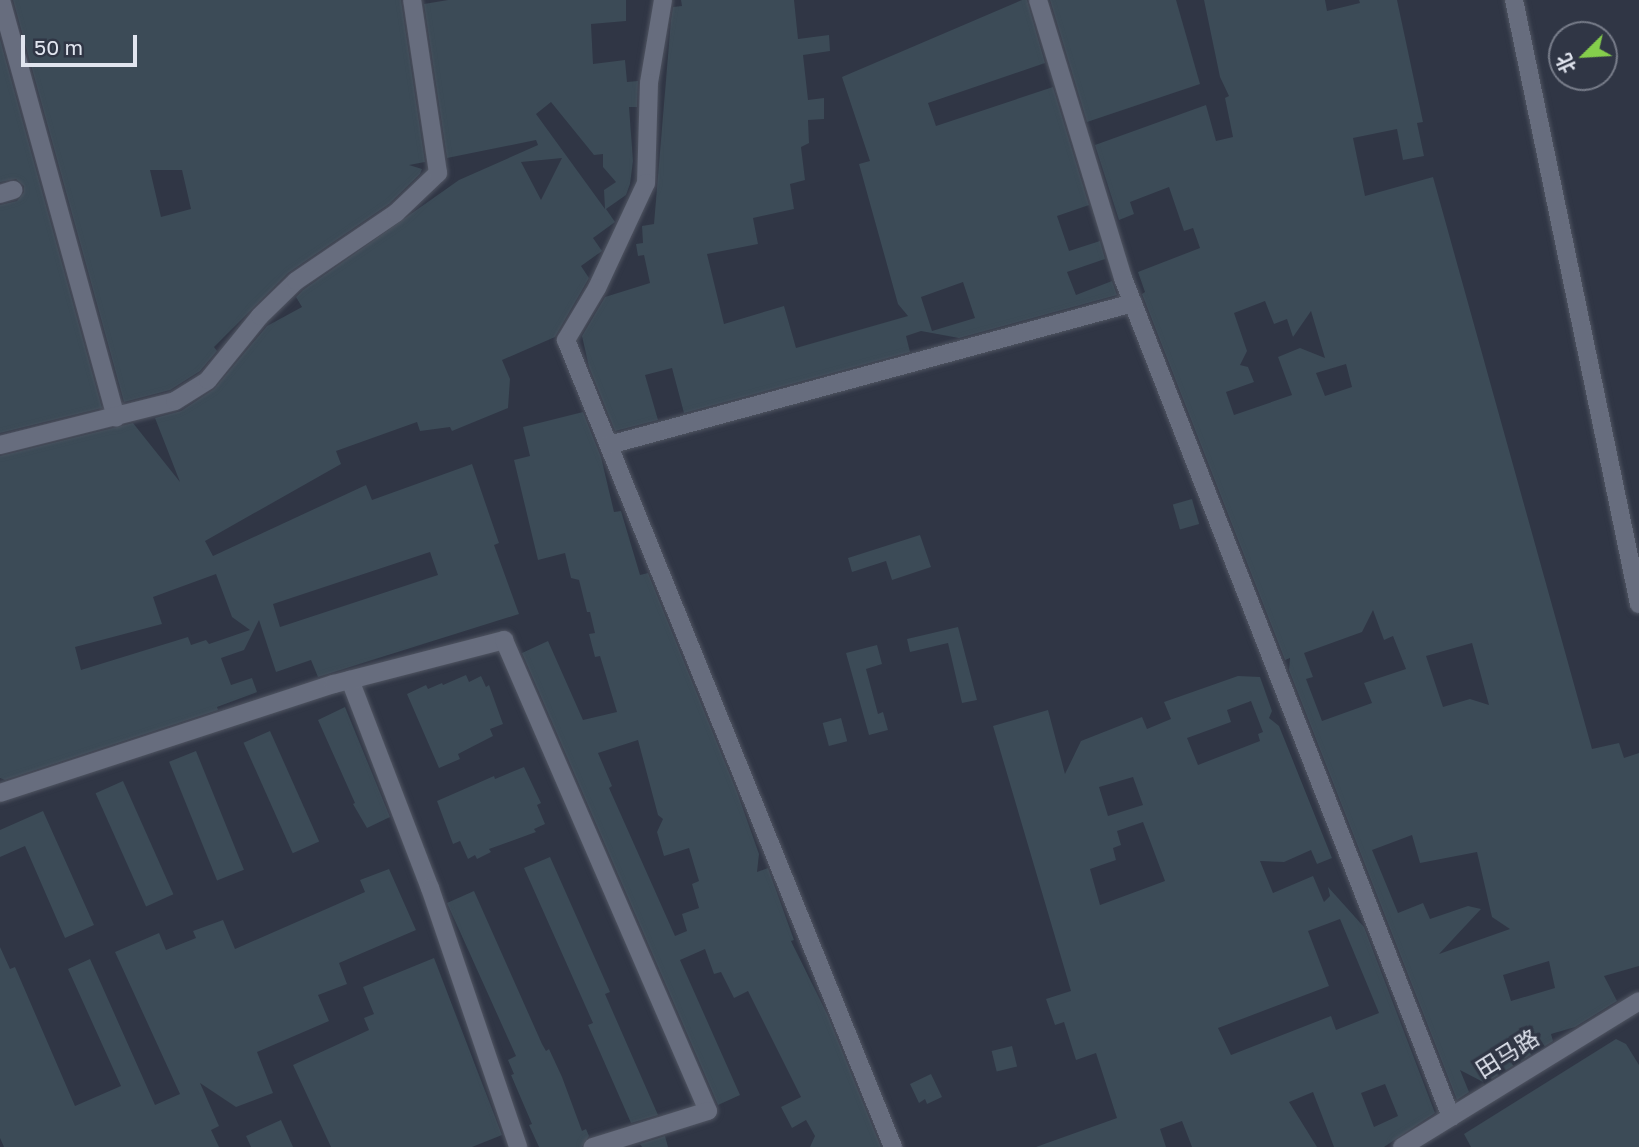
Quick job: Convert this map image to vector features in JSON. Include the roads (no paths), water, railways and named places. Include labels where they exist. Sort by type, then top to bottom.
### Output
[{"type":"street","points":[[1,0],[116,417]]},
{"type":"street","points":[[0,445],[175,401],[208,380],[260,316],[296,281],[396,213],[438,173],[412,0]]},
{"type":"street","points":[[663,0],[649,83],[646,183],[597,288],[566,340],[893,1147]]},
{"type":"street","points":[[1038,0],[1133,303],[1451,1117]]},
{"type":"street","points":[[1514,0],[1639,604]]},
{"type":"street","points":[[609,446],[1133,303]]},
{"type":"street","points":[[0,793],[350,680],[505,640],[708,1111],[593,1147]]},
{"type":"street","points":[[350,680],[430,888],[518,1147]]},
{"type":"street","name":"田马路","points":[[1402,1147],[1639,1001]]}]
